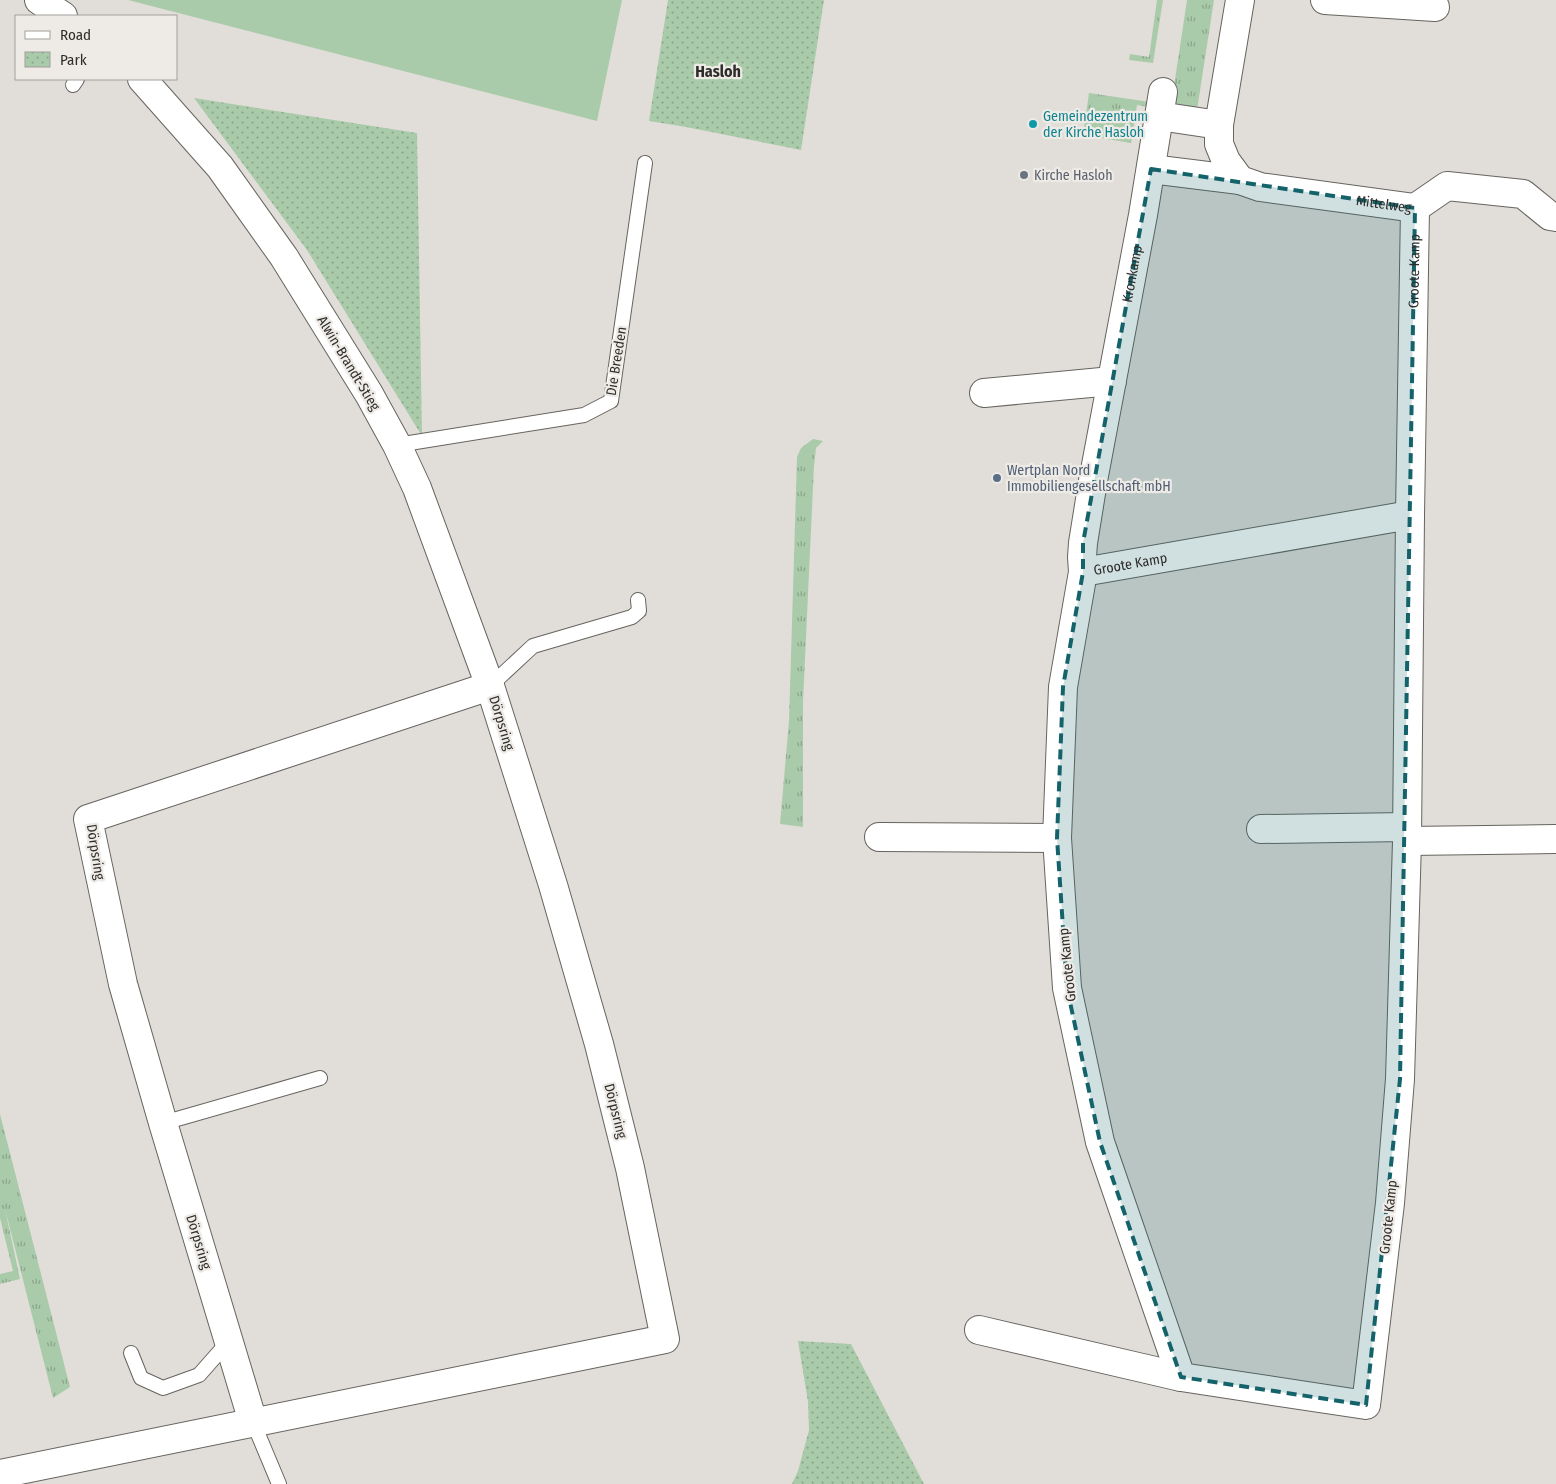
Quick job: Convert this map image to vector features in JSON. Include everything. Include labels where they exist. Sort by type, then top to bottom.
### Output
[{"type":"street","points":[[39,0],[62,15]]},
{"type":"street","points":[[1240,0],[1219,135],[1226,161],[1240,180]]},
{"type":"street","points":[[1325,0],[1435,7]]},
{"type":"street","name":"Alwin-Brandt-Stieg","points":[[143,80],[220,167],[284,256],[369,394],[397,445],[417,488],[490,686]]},
{"type":"street","name":"Kronkamp","points":[[1084,572],[1083,543],[1093,481],[1151,168],[1161,104],[1219,135]]},
{"type":"street","points":[[1151,168],[1240,180]]},
{"type":"street","name":"Mittelweg","points":[[1240,180],[1260,187],[1415,208],[1447,186],[1523,194],[1550,216],[1556,217]]},
{"type":"street","name":"Groote Kamp","points":[[979,1330],[1181,1377],[1366,1405],[1390,1203],[1400,1079],[1407,834],[1415,208]]},
{"type":"street","points":[[984,393],[1112,381]]},
{"type":"street","name":"Groote Kamp","points":[[1181,1377],[1100,1142],[1067,988],[1057,838],[1063,687],[1084,572],[1410,515]]},
{"type":"street","name":"Dörpsring","points":[[0,1474],[665,1339],[630,1168],[599,1044],[553,885],[490,686],[88,819],[123,984],[253,1422]]},
{"type":"street","points":[[1261,829],[1556,839]]},
{"type":"street","points":[[879,837],[1057,838]]},
{"type":"lane","name":"Die Breeden","points":[[397,445],[584,415],[611,401],[645,162]]},
{"type":"lane","points":[[490,686],[533,646],[632,617],[639,611],[638,600]]},
{"type":"lane","points":[[163,1123],[320,1078]]},
{"type":"lane","points":[[131,1353],[141,1378],[163,1388],[199,1375],[229,1341]]},
{"type":"lane","points":[[253,1422],[279,1484]]},
{"type":"highlighted area","points":[[1151,169],[1415,208],[1400,1079],[1366,1405],[1181,1377],[1100,1142],[1067,988],[1057,838],[1063,687],[1083,572],[1083,543]]},
{"type":"green space","points":[[128,0],[622,0],[597,121]]},
{"type":"green space","points":[[668,0],[824,0],[801,150],[649,121]]},
{"type":"green space","points":[[1157,0],[1163,0],[1153,63],[1129,60],[1130,54],[1149,57]]},
{"type":"green space","points":[[1187,0],[1214,0],[1197,110],[1171,106]]},
{"type":"green space","points":[[1089,93],[1150,102],[1149,107],[1137,105],[1131,143],[1083,135]]},
{"type":"green space","points":[[194,98],[417,133],[422,436],[307,250]]},
{"type":"green space","points":[[813,439],[823,441],[816,448],[814,466],[803,702],[803,827],[780,824],[789,721],[797,457],[801,448]]},
{"type":"green space","points":[[0,1114],[70,1387],[53,1398],[5,1209],[20,1279],[0,1284],[0,1274],[13,1271],[0,1218]]},
{"type":"green space","points":[[798,1341],[851,1344],[924,1484],[792,1484],[798,1471],[809,1430],[808,1402]]},
{"type":"place","name":"Gemeindezentrum der Kirche Hasloh","points":[[1033,124]]},
{"type":"place","name":"Kirche Hasloh","points":[[1024,175]]},
{"type":"place","name":"Wertplan Nord Immobiliengesellschaft mbH","points":[[997,478]]},
{"type":"district","name":"Hasloh","points":[[718,71]]}]
